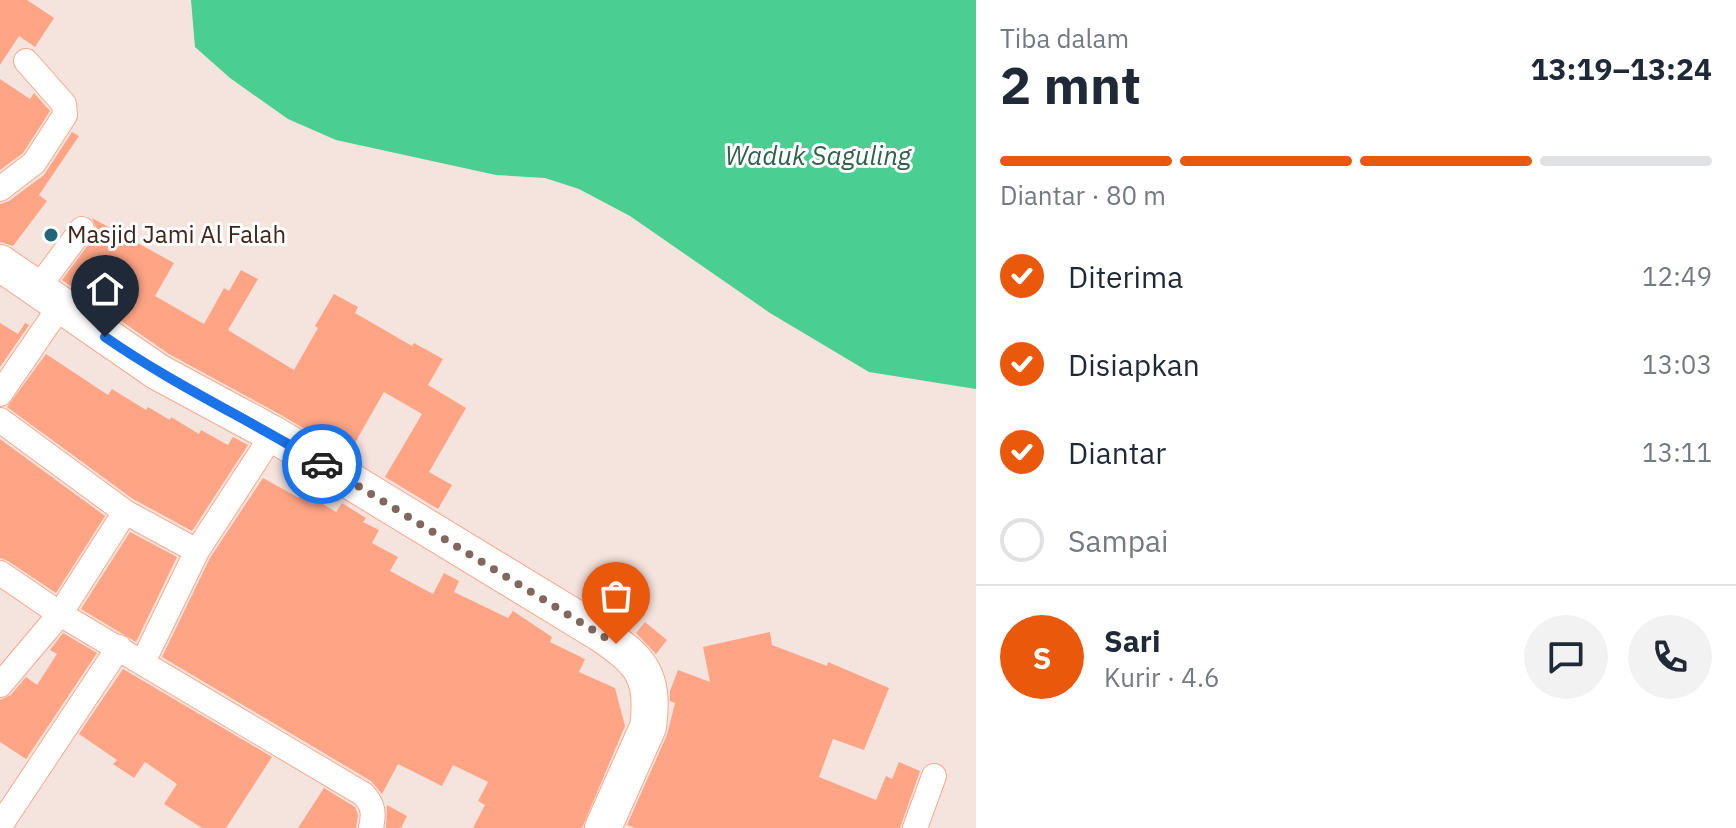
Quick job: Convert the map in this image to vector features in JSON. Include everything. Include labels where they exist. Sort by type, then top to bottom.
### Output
[{"type":"highway","points":[[0,263],[158,372],[273,434],[632,655],[639,663],[648,689],[648,727],[603,828]]},
{"type":"street","points":[[0,189],[34,163],[65,115],[64,104],[26,61]]},
{"type":"street","points":[[0,394],[82,229]]},
{"type":"street","points":[[0,420],[125,512],[197,551]]},
{"type":"street","points":[[143,662],[197,551],[273,434]]},
{"type":"street","points":[[0,685],[60,614],[125,512]]},
{"type":"street","points":[[0,573],[60,614],[363,794],[371,801],[374,814],[371,828]]},
{"type":"street","points":[[0,826],[119,647]]},
{"type":"street","points":[[915,828],[934,776]]},
{"type":"water","name":"Waduk Saguling","points":[[191,0],[976,0],[976,389],[869,372],[770,313],[630,216],[579,189],[545,178],[496,175],[336,140],[288,119],[230,78],[195,47]]},
{"type":"building","points":[[0,0],[27,0],[54,18],[35,47],[19,36],[0,65]]},
{"type":"building","points":[[0,79],[30,99],[34,93],[50,111],[23,153],[0,170]]},
{"type":"building","points":[[72,132],[79,136],[39,195],[47,201],[13,246],[0,242],[0,204],[9,201],[44,175]]},
{"type":"building","points":[[92,218],[174,263],[155,296],[204,324],[224,288],[229,291],[241,270],[258,279],[228,330],[294,370],[334,294],[358,307],[355,313],[412,346],[414,343],[443,359],[428,385],[466,408],[429,472],[452,485],[438,509],[385,477],[422,414],[384,392],[348,455],[169,354],[62,280],[94,237],[97,230]]},
{"type":"building","points":[[0,323],[18,334],[25,323],[29,325],[0,367]]},
{"type":"building","points":[[46,354],[108,395],[112,389],[146,410],[148,407],[170,420],[171,417],[199,434],[201,430],[228,445],[233,437],[248,445],[192,531],[133,499],[7,407]]},
{"type":"building","points":[[0,439],[105,516],[56,593],[0,558]]},
{"type":"building","points":[[263,478],[299,498],[303,492],[336,512],[342,503],[366,518],[363,522],[379,530],[372,543],[398,557],[390,571],[433,594],[444,573],[459,581],[454,592],[508,618],[513,611],[552,637],[550,642],[585,659],[579,672],[615,688],[625,726],[582,828],[473,828],[485,805],[478,801],[488,782],[453,765],[442,786],[398,764],[382,794],[371,781],[162,657],[210,558]]},
{"type":"building","points":[[130,532],[177,557],[136,642],[81,609]]},
{"type":"building","points":[[645,622],[667,640],[656,654],[636,633]]},
{"type":"building","points":[[770,632],[772,645],[827,666],[828,662],[889,688],[864,750],[833,739],[819,777],[876,800],[886,776],[892,779],[899,762],[920,771],[900,828],[635,828],[627,825],[667,735],[675,703],[670,701],[670,691],[678,670],[710,682],[703,647]]},
{"type":"building","points":[[63,633],[97,653],[26,759],[0,742],[0,700],[11,695],[26,677],[37,685],[57,654],[50,650]]},
{"type":"building","points":[[123,669],[272,757],[226,828],[202,828],[164,804],[177,784],[145,762],[134,778],[113,764],[117,760],[79,734]]},
{"type":"building","points":[[324,788],[355,807],[358,815],[356,828],[298,828]]},
{"type":"building","points":[[387,805],[407,816],[401,828],[386,828]]},
{"type":"way so far","points":[[322,464],[616,644]]},
{"type":"place","name":"Masjid Jami Al Falah","points":[[51,235]]},
{"type":"route","points":[[105,337],[158,372],[322,464]]}]
